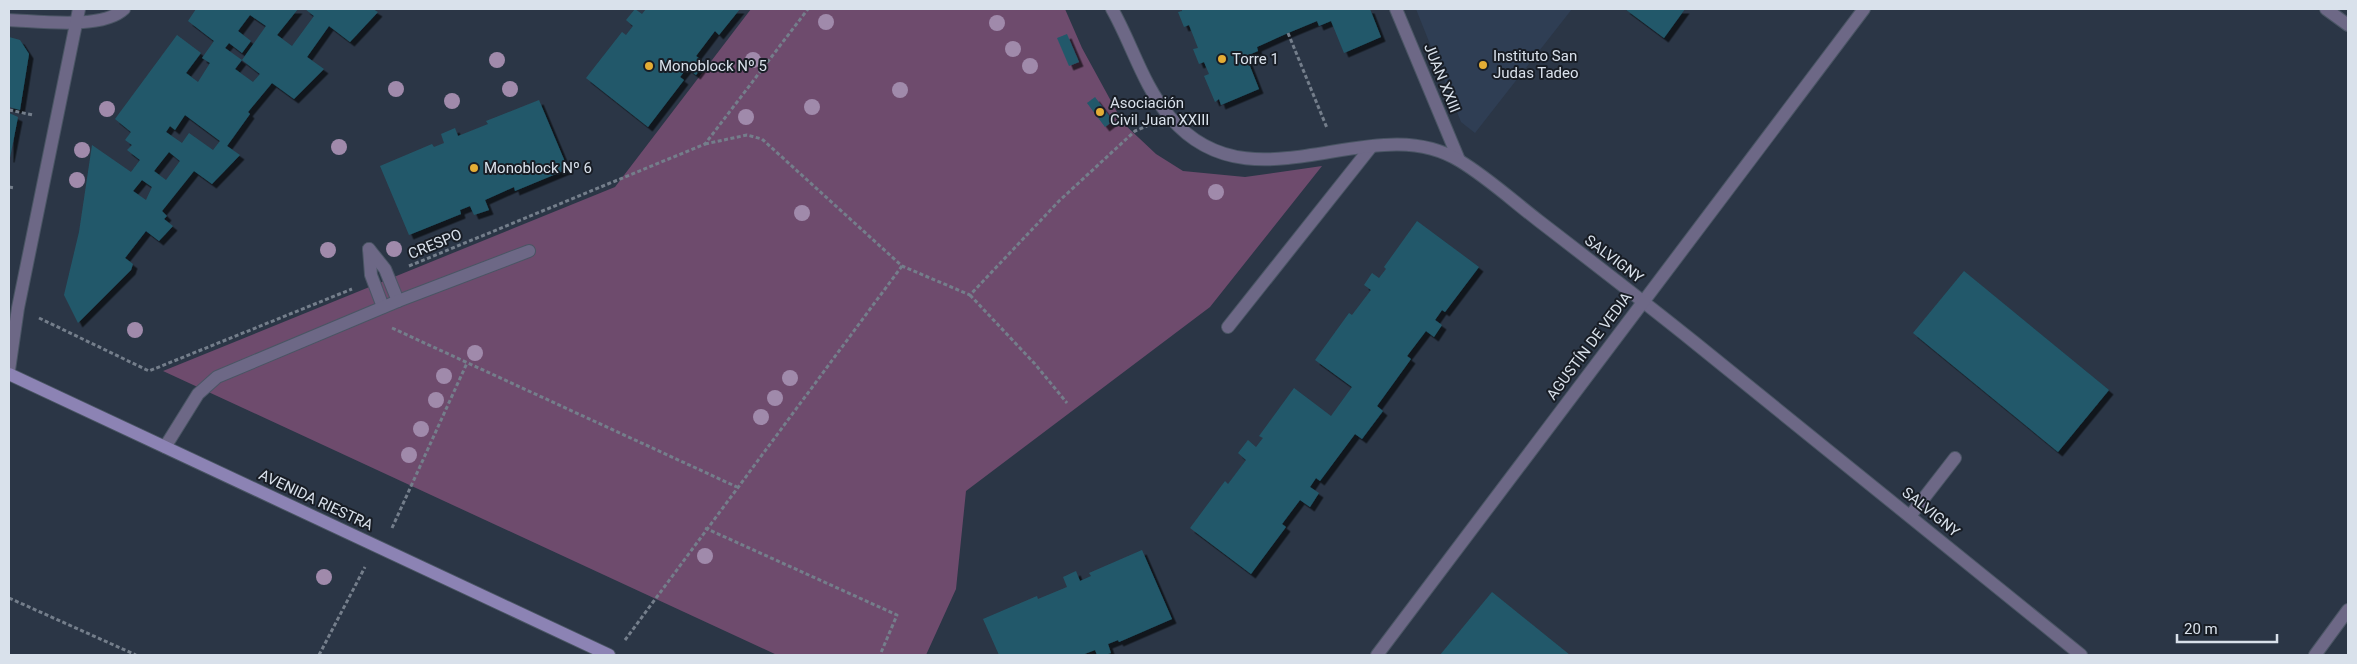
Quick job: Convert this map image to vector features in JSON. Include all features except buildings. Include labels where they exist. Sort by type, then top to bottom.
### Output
[{"type":"main road","name":"AVENIDA RIESTRA","points":[[9,374],[378,548],[614,651]]},
{"type":"street","points":[[9,370],[18,308],[79,9]]},
{"type":"street","points":[[9,20],[76,22],[116,16],[124,9]]},
{"type":"street","name":"SALVIGNY","points":[[1112,9],[1155,96],[1169,116],[1188,136],[1219,152],[1249,160],[1301,157],[1371,147],[1419,146],[1458,160],[1643,301],[2081,655]]},
{"type":"street","name":"JUAN XXIII","points":[[1396,9],[1458,160]]},
{"type":"street","name":"AGUSTÍN DE VEDIA","points":[[1377,655],[1864,9]]},
{"type":"street","points":[[2326,9],[2348,25]]},
{"type":"street","points":[[1228,327],[1371,147]]},
{"type":"street","points":[[383,308],[370,275],[369,249],[388,275],[398,301]]},
{"type":"street","points":[[164,447],[198,394],[217,377],[398,301],[529,251]]},
{"type":"street","points":[[1910,516],[1955,458]]},
{"type":"street","points":[[2315,655],[2348,610]]},
{"type":"path","points":[[705,144],[808,9]]},
{"type":"path","points":[[1288,33],[1337,152]]},
{"type":"path","points":[[1067,403],[1036,364],[970,295],[1059,201],[1135,131],[1169,116]]},
{"type":"path","name":"CRESPO","points":[[388,275],[705,144],[748,135],[762,139],[902,266],[970,295]]},
{"type":"path","points":[[9,187],[15,188]]},
{"type":"path","points":[[614,651],[902,266]]},
{"type":"path","points":[[18,308],[149,371],[373,281]]},
{"type":"path","points":[[385,325],[737,487]]},
{"type":"path","points":[[319,655],[378,548],[467,363]]},
{"type":"path","points":[[705,528],[897,615],[880,655]]},
{"type":"path","points":[[9,598],[136,655]]},
{"type":"shaded area","points":[[751,9],[1065,9],[1082,48],[1123,123],[1156,154],[1183,171],[1245,177],[1322,166],[1210,307],[966,491],[956,589],[926,655],[777,655],[163,371],[615,187]]},
{"type":"shaded area","name":"Instituto San Judas Tadeo","points":[[1416,9],[1572,9],[1475,133],[1461,122]]},
{"type":"place","name":"Torre 1","points":[[1222,59]]},
{"type":"place","name":"Instituto San Judas Tadeo","points":[[1483,65]]},
{"type":"place","name":"Monoblock Nº 5","points":[[649,66]]},
{"type":"place","name":"Asociación Civil Juan XXIII","points":[[1100,112]]},
{"type":"place","name":"Monoblock Nº 6","points":[[474,168]]}]
